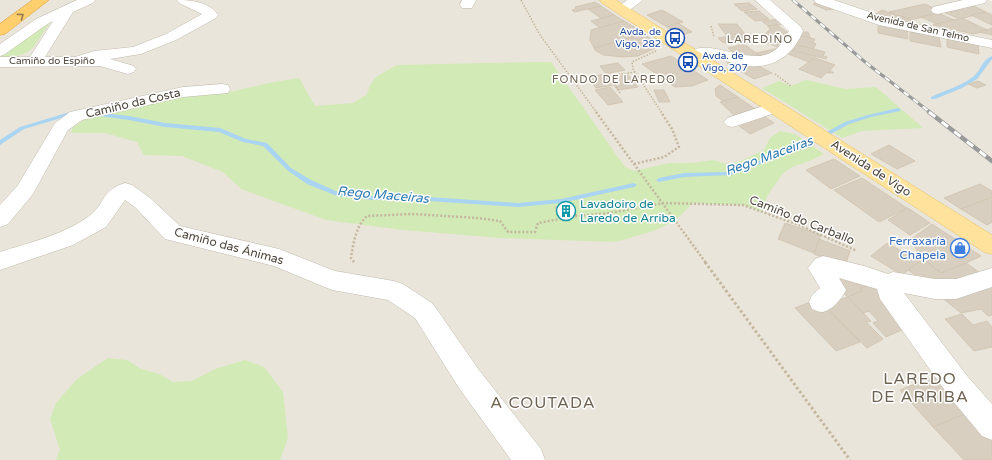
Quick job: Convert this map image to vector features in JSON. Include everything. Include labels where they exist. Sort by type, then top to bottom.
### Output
[{"type":"highway","points":[[0,31],[42,0]]},
{"type":"main road","name":"Avenida de Vigo","points":[[608,0],[992,246]]},
{"type":"street","points":[[0,51],[41,22],[70,7],[88,0]]},
{"type":"street","points":[[78,61],[94,56],[136,52],[171,37],[211,15],[210,13],[184,0]]},
{"type":"street","points":[[622,9],[636,0]]},
{"type":"street","points":[[691,54],[700,51],[755,62],[779,56],[796,31],[794,27],[762,0]]},
{"type":"street","name":"Avenida de San Telmo","points":[[821,0],[884,22],[992,44]]},
{"type":"street","points":[[938,10],[981,0],[992,5]]},
{"type":"street","points":[[35,61],[70,7]]},
{"type":"street","name":"Camiño do Espiño","points":[[0,62],[101,61],[128,69]]},
{"type":"street","name":"Camiño da Costa","points":[[0,219],[26,189],[62,127],[76,116],[183,92],[222,89]]},
{"type":"street","points":[[733,122],[775,107]]},
{"type":"street","name":"Camiño das Ánimas","points":[[0,261],[65,239],[98,221],[115,197],[125,190],[143,203],[173,233],[279,258],[332,280],[394,291],[424,311],[469,379],[530,460]]},
{"type":"street","points":[[821,302],[834,290],[820,268],[823,266],[864,275],[888,284],[894,282],[935,289],[956,289],[992,277]]},
{"type":"street","points":[[888,284],[889,292],[906,316],[958,386],[992,426]]},
{"type":"path","points":[[521,0],[540,35],[850,460]]},
{"type":"path","points":[[632,62],[635,72],[672,129],[679,147],[675,152],[668,156],[634,164]]},
{"type":"path","points":[[620,93],[609,76],[635,72]]},
{"type":"path","name":"Camiño do Carballo","points":[[351,258],[352,248],[362,222],[367,216],[383,214],[414,214],[478,217],[500,221],[508,232],[531,233],[535,232],[538,223],[577,216],[610,213],[663,203],[743,205],[799,225],[859,252]]},
{"type":"shaded area","points":[[0,0],[989,0],[992,2],[992,460],[0,460]]},
{"type":"green space","points":[[51,21],[32,49],[17,56],[1,57],[2,55]]},
{"type":"green space","points":[[551,62],[625,167],[634,171],[669,163],[692,163],[713,160],[729,165],[764,150],[770,138],[780,131],[795,134],[824,154],[792,167],[783,173],[767,196],[763,212],[743,205],[693,203],[675,221],[653,231],[616,242],[500,238],[403,230],[326,220],[241,189],[223,172],[182,156],[144,155],[137,142],[105,133],[71,133],[73,127],[86,119],[184,95],[225,93],[299,78],[315,106],[353,103],[366,95],[377,76],[397,65]]},
{"type":"green space","points":[[806,80],[846,89],[876,87],[923,128],[862,131],[842,138],[762,88],[779,81],[791,86]]},
{"type":"green space","points":[[108,358],[127,360],[141,369],[159,374],[173,382],[192,381],[215,369],[245,360],[264,367],[283,392],[288,438],[280,460],[56,460],[60,450],[50,419],[56,403],[77,379]]},
{"type":"building","points":[[595,2],[601,6],[574,12],[572,10],[576,9],[575,7]]},
{"type":"building","points":[[749,3],[757,9],[742,11],[734,4]]},
{"type":"building","points":[[818,3],[834,9],[826,10],[813,4]]},
{"type":"building","points":[[925,4],[942,12],[911,20],[889,12]]},
{"type":"building","points":[[969,4],[986,12],[960,19],[941,11]]},
{"type":"building","points":[[601,6],[614,15],[602,19],[588,9]]},
{"type":"building","points":[[662,10],[683,22],[667,27],[647,15]]},
{"type":"building","points":[[882,10],[911,20],[907,23],[876,14]]},
{"type":"building","points":[[759,11],[769,19],[755,21],[744,12]]},
{"type":"building","points":[[986,12],[992,15],[992,25],[971,15]]},
{"type":"building","points":[[938,13],[954,20],[937,24],[921,17]]},
{"type":"building","points":[[614,15],[624,21],[600,28],[591,21]]},
{"type":"building","points":[[962,18],[987,30],[974,34],[933,25]]},
{"type":"building","points":[[781,19],[786,24],[768,26],[762,21]]},
{"type":"building","points":[[624,21],[644,33],[594,48],[590,40],[591,30]]},
{"type":"building","points":[[678,23],[692,32],[681,35],[667,27]]},
{"type":"building","points":[[718,24],[737,24],[745,34],[726,35]]},
{"type":"building","points":[[777,25],[791,35],[787,42],[765,34],[770,29],[768,26]]},
{"type":"building","points":[[878,26],[907,31],[908,39],[878,33]]},
{"type":"building","points":[[992,28],[992,35],[979,32],[987,30]]},
{"type":"building","points":[[801,32],[808,32],[810,38],[801,36]]},
{"type":"building","points":[[910,32],[939,37],[941,47],[910,41]]},
{"type":"building","points":[[643,34],[660,44],[660,46],[638,56],[622,57],[604,55],[596,51],[594,48]]},
{"type":"building","points":[[730,34],[746,34],[756,39],[726,43],[722,42],[718,38],[731,36]]},
{"type":"building","points":[[801,36],[815,39],[813,42],[816,44],[813,49],[794,44]]},
{"type":"building","points":[[770,37],[787,42],[783,49],[761,41]]},
{"type":"building","points":[[947,39],[978,45],[979,54],[947,47]]},
{"type":"building","points":[[744,44],[764,59],[751,61],[741,54],[736,54],[728,48]]},
{"type":"building","points":[[794,44],[825,52],[823,56],[827,57],[826,59],[790,50]]},
{"type":"building","points":[[779,47],[764,59],[756,53],[775,49]]},
{"type":"building","points":[[790,50],[816,56],[809,62],[788,54]]},
{"type":"building","points":[[671,56],[708,80],[692,86],[675,87],[642,64]]},
{"type":"building","points":[[815,58],[835,65],[830,70],[834,73],[826,73],[821,78],[799,69]]},
{"type":"building","points":[[737,60],[755,64],[772,73],[754,79],[727,63]]},
{"type":"building","points":[[618,63],[625,70],[606,74],[600,66]]},
{"type":"building","points":[[605,74],[613,85],[596,88],[588,77]]},
{"type":"building","points":[[628,75],[638,87],[618,90],[613,84],[619,83],[615,77]]},
{"type":"building","points":[[978,81],[986,85],[977,88],[968,84]]},
{"type":"building","points":[[720,85],[738,97],[723,101],[716,96],[715,89]]},
{"type":"building","points":[[610,87],[623,102],[608,105],[595,90]]},
{"type":"building","points":[[654,90],[664,90],[670,102],[659,102]]},
{"type":"building","points":[[738,97],[758,111],[737,118],[720,102]]},
{"type":"building","points":[[762,115],[774,123],[750,134],[735,123]]},
{"type":"building","points":[[889,145],[915,161],[897,169],[871,154]]},
{"type":"building","points":[[834,159],[860,176],[831,189],[806,170]]},
{"type":"building","points":[[862,178],[907,208],[879,222],[834,190]]},
{"type":"building","points":[[980,184],[992,191],[992,197],[961,209],[944,198]]},
{"type":"building","points":[[990,198],[992,199],[992,222],[987,225],[961,209]]},
{"type":"building","name":"Lavadoiro de Laredo de Arriba","points":[[572,204],[577,216],[560,219],[555,207]]},
{"type":"building","points":[[908,208],[930,223],[910,235],[888,220]]},
{"type":"building","points":[[785,223],[821,235],[814,253],[778,239]]},
{"type":"building","points":[[932,224],[981,256],[941,273],[923,259],[910,240]]},
{"type":"building","points":[[819,239],[850,251],[845,266],[814,254]]},
{"type":"building","points":[[887,243],[920,261],[902,275],[871,256]]},
{"type":"building","points":[[923,259],[941,273],[966,263],[986,277],[933,287],[908,270]]},
{"type":"building","points":[[824,270],[876,283],[860,288],[862,291],[848,297],[833,285]]},
{"type":"building","points":[[876,283],[906,328],[886,337],[873,323],[878,321],[869,311],[863,313],[848,297],[862,291],[860,288]]},
{"type":"building","points":[[992,284],[992,315],[988,316],[981,309],[961,313],[941,297]]},
{"type":"building","points":[[848,297],[871,321],[866,322],[883,339],[867,348],[824,305]]},
{"type":"building","points":[[818,299],[860,342],[836,351],[795,308]]},
{"type":"building","points":[[962,314],[973,325],[987,321],[992,327],[992,347],[974,351],[945,319]]},
{"type":"building","points":[[937,375],[972,411],[933,427],[900,390]]},
{"type":"building","points":[[972,411],[992,433],[992,460],[964,460],[933,427]]},
{"type":"waterway","name":"Rego Maceiras","points":[[933,98],[960,87],[975,78],[992,57]]},
{"type":"waterway","name":"Rego Maceiras","points":[[659,180],[684,175],[729,174],[807,145],[847,123],[898,110]]},
{"type":"waterway","name":"Rego Maceiras","points":[[0,143],[22,128],[73,113]]},
{"type":"waterway","name":"Rego Maceiras","points":[[101,115],[129,118],[165,125],[220,130],[245,141],[265,144],[289,169],[309,182],[337,194],[372,198],[414,198],[518,205],[561,201],[634,185]]},
{"type":"railway","points":[[793,0],[865,62],[931,113]]},
{"type":"railway","points":[[929,112],[992,161]]},
{"type":"place","name":"Avda. de Vigo, 282","points":[[675,38]]},
{"type":"place","name":"Avda. de Vigo, 207","points":[[688,62]]},
{"type":"place","name":"Lavadoiro de Laredo de Arriba","points":[[566,211]]},
{"type":"place","name":"Ferraxaría Chapela","points":[[960,248]]},
{"type":"district","name":"LAREDIÑO","points":[[760,39]]},
{"type":"district","name":"FONDO DE LAREDO","points":[[614,79]]},
{"type":"district","name":"LAREDO DE ARRIBA","points":[[920,388]]},
{"type":"district","name":"A COUTADA","points":[[543,403]]}]
